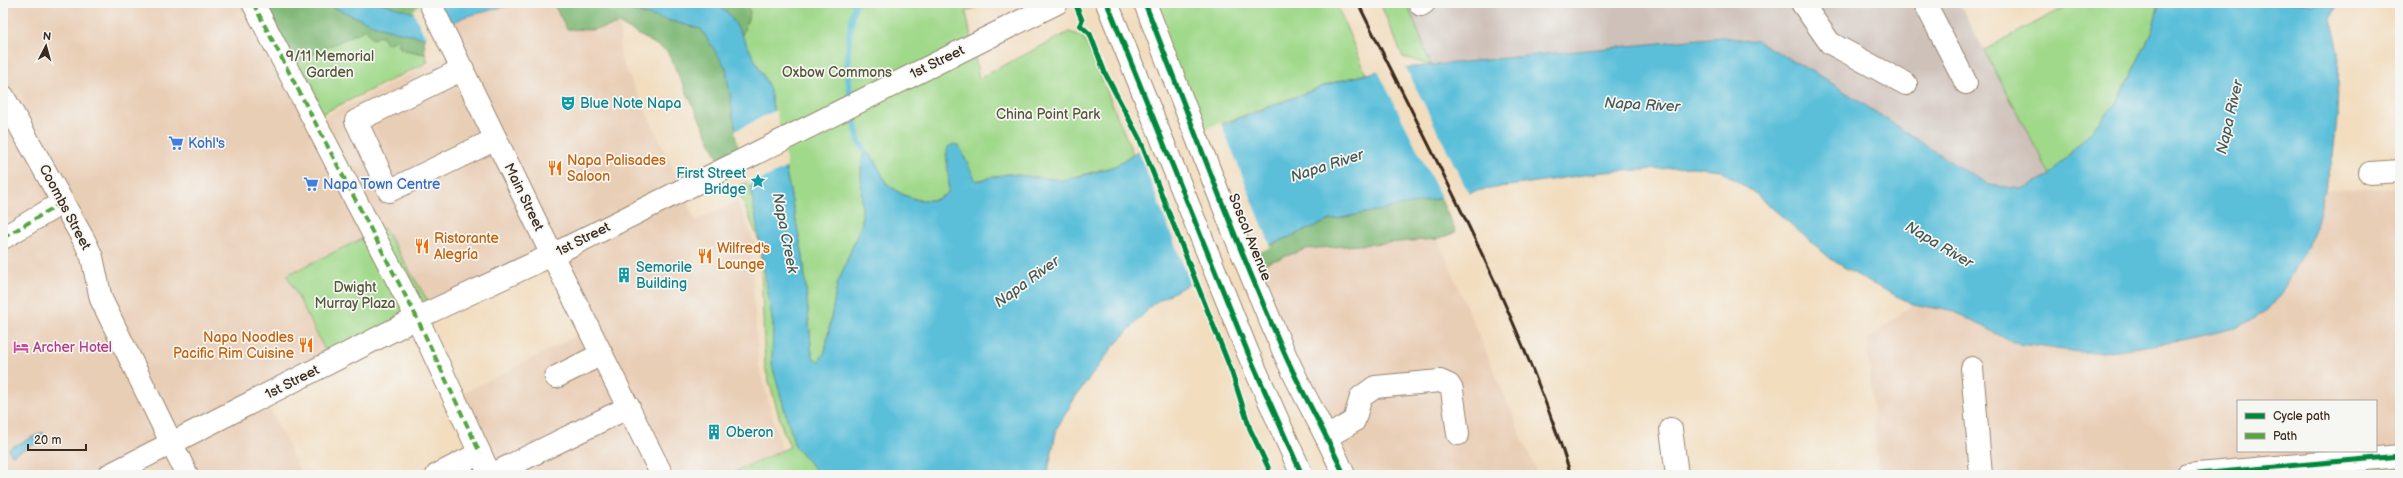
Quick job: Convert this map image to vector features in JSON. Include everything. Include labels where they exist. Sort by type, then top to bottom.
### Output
[{"type":"main road","points":[[253,3],[417,318],[491,475],[629,407]]},
{"type":"main road","name":"Main Street","points":[[430,3],[552,255],[662,475]]},
{"type":"main road","points":[[1107,3],[1218,280],[1302,475]]},
{"type":"main road","name":"Soscol Avenue","points":[[1145,3],[1250,269],[1290,364],[1327,436],[1344,475]]},
{"type":"main road","points":[[1802,3],[1830,43],[1906,84]]},
{"type":"main road","points":[[1925,3],[1966,83]]},
{"type":"main road","name":"1st Street","points":[[110,475],[417,318],[552,255],[697,181],[1048,8]]},
{"type":"main road","points":[[463,70],[356,122],[389,191],[496,139]]},
{"type":"main road","name":"Coombs Street","points":[[3,96],[63,202],[92,257],[100,299],[186,475]]},
{"type":"main road","points":[[2370,173],[2400,171]]},
{"type":"main road","points":[[3,238],[63,202]]},
{"type":"main road","points":[[556,377],[602,354]]},
{"type":"main road","points":[[1972,368],[1981,475]]},
{"type":"main road","points":[[1327,436],[1354,421],[1361,397],[1375,387],[1440,381],[1449,385],[1452,390],[1458,434]]},
{"type":"main road","points":[[1671,429],[1677,475]]},
{"type":"main road","points":[[437,475],[480,453]]},
{"type":"main road","points":[[2187,475],[2400,456]]},
{"type":"shaded area","points":[[3,3],[253,3],[315,122],[454,52],[443,28],[464,17],[519,3],[566,6],[586,3],[620,24],[620,57],[683,189],[695,221],[737,201],[755,244],[751,251],[758,363],[782,451],[728,475],[490,475],[454,398],[572,338],[591,332],[552,255],[322,344],[331,362],[264,396],[302,475],[3,475]]},
{"type":"shaded area","points":[[1424,3],[1959,3],[2050,175],[2022,189],[1990,185],[1963,170],[1821,76],[1757,41],[1721,37],[1431,65],[1409,10]]},
{"type":"shaded area","points":[[2400,188],[2400,456],[2187,475],[1878,475],[1867,340],[1913,304],[1955,312],[2014,343],[2079,352],[2103,352],[2314,235],[2325,190]]},
{"type":"shaded area","points":[[1438,239],[1538,475],[1344,475],[1250,269],[1306,249]]},
{"type":"green space","points":[[252,3],[324,3],[376,26],[424,38],[425,54],[401,49],[397,40],[386,44],[382,35],[372,39],[366,29],[286,67]]},
{"type":"green space","points":[[381,3],[429,3],[414,13]]},
{"type":"green space","points":[[603,3],[701,29],[726,68],[742,159],[723,168],[667,51],[620,24],[591,30],[567,29],[554,5]]},
{"type":"green space","points":[[714,3],[985,3],[966,12],[979,78],[1069,32],[1084,37],[1133,154],[1115,166],[1062,180],[1008,174],[975,181],[968,167],[946,153],[950,178],[948,193],[934,200],[921,200],[908,197],[891,187],[880,174],[872,158],[864,149],[862,223],[837,285],[825,352],[818,362],[812,355],[803,256],[769,87]]},
{"type":"green space","points":[[714,3],[748,3],[750,13],[742,35],[729,14]]},
{"type":"green space","points":[[1145,3],[1336,3],[1366,74],[1332,83],[1196,133]]},
{"type":"green space","points":[[1380,3],[1407,3],[1431,65],[1403,57]]},
{"type":"green space","points":[[2073,3],[2159,3],[2152,31],[2117,103],[2050,175],[1984,50]]},
{"type":"green space","name":"9/11 Memorial Garden","points":[[367,29],[372,39],[382,35],[397,40],[401,49],[425,54],[428,62],[311,119],[266,30]]},
{"type":"green space","points":[[751,181],[773,325],[772,365],[795,446],[820,475],[728,475],[790,447],[783,430],[765,367],[760,243],[737,187]]},
{"type":"green space","points":[[1440,198],[1456,232],[1438,239],[1306,249],[1250,269],[1245,256],[1330,220]]},
{"type":"green space","name":"Dwight Murray Plaza","points":[[384,228],[434,311],[331,362],[287,275]]},
{"type":"green space","points":[[2400,456],[2400,475],[2187,475]]},
{"type":"water","points":[[324,3],[381,3],[414,13],[426,3],[519,3],[464,17],[424,38],[376,26]]},
{"type":"water","points":[[603,3],[714,3],[729,14],[742,35],[769,87],[803,256],[812,355],[818,362],[825,352],[837,285],[862,223],[861,169],[864,149],[875,160],[886,183],[903,195],[918,200],[935,200],[948,193],[949,181],[947,152],[948,147],[954,144],[959,146],[976,181],[1008,174],[1062,180],[1115,166],[1133,154],[1222,125],[1332,83],[1383,70],[1721,37],[1757,41],[1821,76],[1963,170],[1990,185],[2022,189],[2050,175],[2117,103],[2152,31],[2159,3],[2338,3],[2331,18],[2339,51],[2337,118],[2333,156],[2314,235],[2281,293],[2267,310],[2236,328],[2174,342],[2103,352],[2079,352],[2014,343],[1955,312],[1913,304],[1865,280],[1831,259],[1756,194],[1720,170],[1692,167],[1604,172],[1482,190],[1330,220],[1222,265],[1153,304],[1112,348],[1076,396],[1057,428],[1047,475],[820,475],[795,446],[772,365],[773,325],[752,195],[733,116],[726,68],[701,29]]},
{"type":"water","points":[[43,432],[46,439],[12,455],[8,449]]},
{"type":"pier","points":[[422,3],[451,26],[426,39],[413,11]]},
{"type":"pier","points":[[1405,66],[1469,194],[1442,199],[1377,69]]},
{"type":"pier","points":[[776,110],[787,167],[748,186],[735,131]]},
{"type":"pier","points":[[1221,123],[1271,247],[1223,267],[1191,285],[1138,150]]},
{"type":"waterway","points":[[855,3],[849,39],[849,89],[859,142],[864,149]]},
{"type":"railway","points":[[1358,3],[1445,177],[1500,294],[1526,353],[1550,414],[1571,475]]},
{"type":"marked path","points":[[253,3],[417,318],[480,453]]},
{"type":"marked path","points":[[3,238],[63,202]]},
{"type":"cycle path","points":[[1075,3],[1082,20],[1080,25],[1090,34],[1105,73],[1140,140],[1231,370],[1250,429],[1268,467],[1269,475]]},
{"type":"cycle path","points":[[1107,3],[1248,353],[1302,475]]},
{"type":"cycle path","points":[[1145,3],[1212,177],[1265,307],[1290,366],[1344,475]]},
{"type":"cycle path","points":[[2187,475],[2400,456]]},
{"type":"place","name":"Blue Note Napa","points":[[568,103]]},
{"type":"place","name":"Kohl's","points":[[176,143]]},
{"type":"place","name":"Napa Palisades Saloon","points":[[555,168]]},
{"type":"place","name":"First Street Bridge","points":[[758,181]]},
{"type":"place","name":"Napa Town Centre","points":[[311,184]]},
{"type":"place","name":"Ristorante Alegría","points":[[422,246]]},
{"type":"place","name":"Wilfred's Lounge","points":[[705,256]]},
{"type":"place","name":"Semorile Building","points":[[624,275]]},
{"type":"place","name":"Napa Noodles Pacific Rim Cuisine","points":[[306,345]]},
{"type":"place","name":"Archer Hotel","points":[[21,347]]},
{"type":"place","name":"Oberon","points":[[714,432]]},
{"type":"park label","name":"Oxbow Commons","points":[[837,72]]},
{"type":"park label","name":"China Point Park","points":[[1048,114]]},
{"type":"water label","name":"Napa River","points":[[1642,105]]},
{"type":"water label","name":"Napa River","points":[[2230,117]]},
{"type":"water label","name":"Napa River","points":[[1327,166]]},
{"type":"water label","name":"Napa Creek","points":[[785,233]]},
{"type":"water label","name":"Napa River","points":[[1939,245]]},
{"type":"water label","name":"Napa River","points":[[1027,282]]}]
